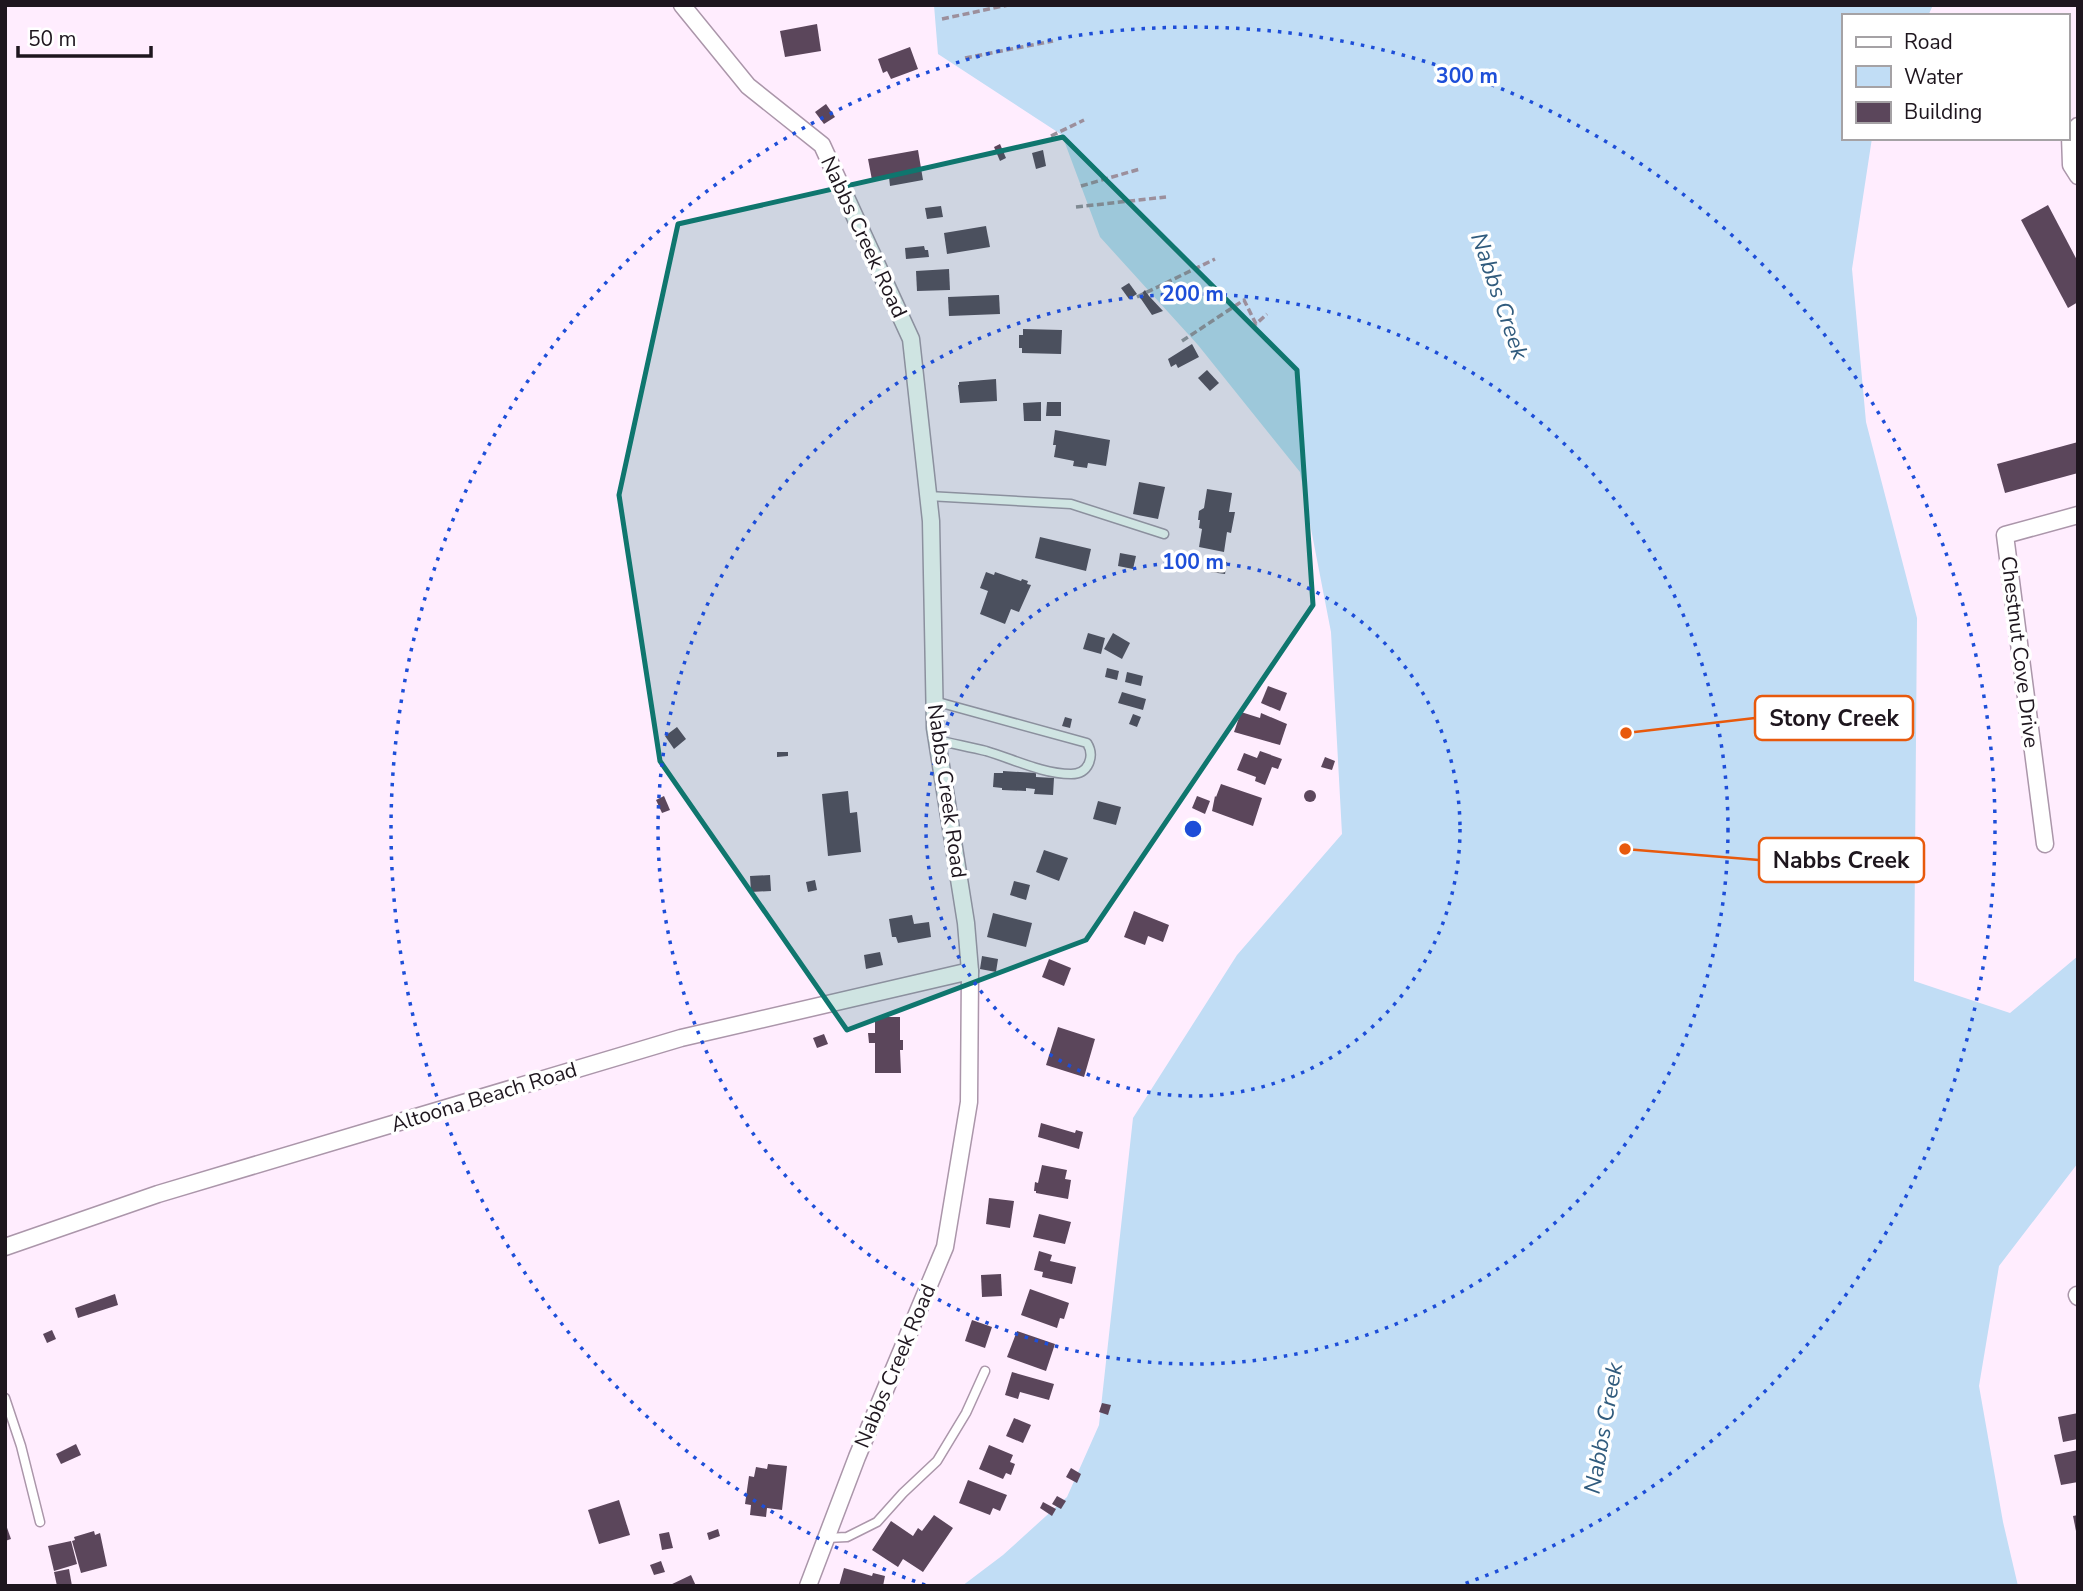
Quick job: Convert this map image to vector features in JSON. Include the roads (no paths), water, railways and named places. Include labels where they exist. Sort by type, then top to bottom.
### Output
[{"type":"street","name":"Nabbs Creek Road","points":[[682,5],[748,86],[822,145],[911,339],[931,521],[937,740],[966,923],[970,971],[969,1102],[945,1247],[857,1457],[808,1586]]},
{"type":"street","points":[[2078,126],[2070,136],[2071,165],[2078,176]]},
{"type":"street","name":"Chestnut Cove Drive","points":[[2045,844],[2005,535],[2078,515]]},
{"type":"street","name":"Altoona Beach Road","points":[[5,1247],[158,1194],[681,1038],[970,971]]},
{"type":"lane","points":[[929,496],[1071,505],[1164,534]]},
{"type":"lane","points":[[934,701],[1087,743],[1091,750],[1091,761],[1085,769],[1075,774],[1060,773],[937,740]]},
{"type":"lane","points":[[826,1538],[847,1538],[877,1522],[937,1461],[966,1413],[985,1371]]},
{"type":"lane","points":[[5,1398],[18,1434],[40,1522]]},
{"type":"water","points":[[934,5],[1933,5],[1929,14],[1842,14],[1842,140],[1872,140],[1852,269],[1866,422],[1917,618],[1914,981],[2010,1013],[2078,956],[2078,1163],[1999,1266],[1979,1386],[2003,1522],[2018,1586],[962,1586],[1003,1555],[1067,1497],[1099,1425],[1133,1118],[1237,955],[1342,834],[1331,632],[1300,472],[1198,345],[1100,237],[1062,135],[938,54]]},
{"type":"place","name":"Stony Creek","points":[[1626,733]]},
{"type":"place","name":"Nabbs Creek","points":[[1625,849]]}]
